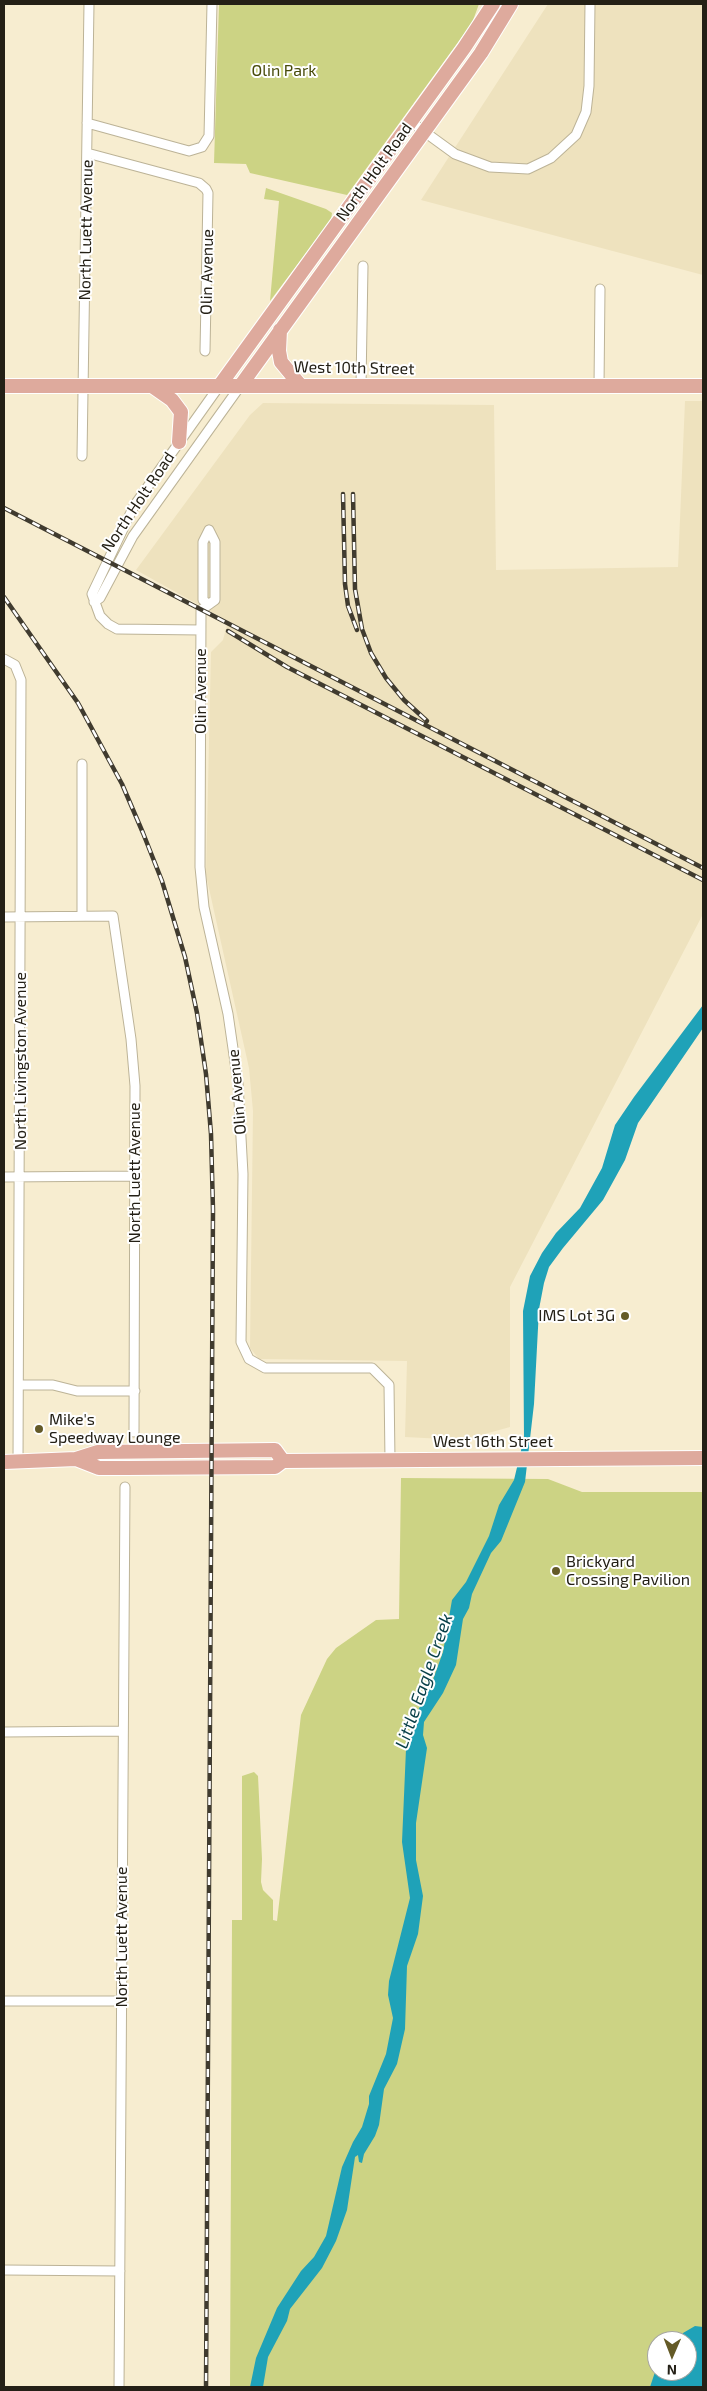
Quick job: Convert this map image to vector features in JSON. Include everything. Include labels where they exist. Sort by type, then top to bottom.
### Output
[{"type":"main road","name":"North Holt Road","points":[[220,385],[470,40],[493,4]]},
{"type":"main road","name":"North Holt Road","points":[[241,385],[481,53],[510,4]]},
{"type":"main road","points":[[280,330],[279,351],[281,362],[300,385]]},
{"type":"main road","name":"West 10th Street","points":[[4,386],[361,385],[462,388],[703,386]]},
{"type":"main road","points":[[152,386],[172,400],[181,412],[179,442]]},
{"type":"main road","name":"West 16th Street","points":[[11,1462],[76,1459],[99,1468],[126,1468],[275,1467],[283,1461],[703,1458]]},
{"type":"street","name":"North Luett Avenue","points":[[82,456],[89,4]]},
{"type":"street","points":[[88,123],[190,151],[202,147],[209,136],[212,4]]},
{"type":"street","points":[[411,122],[456,154],[490,167],[528,169],[555,156],[576,135],[586,112],[589,86],[590,4]]},
{"type":"street","name":"Olin Avenue","points":[[87,153],[199,183],[208,193],[205,351]]},
{"type":"street","points":[[361,385],[363,266]]},
{"type":"street","points":[[599,386],[600,289]]},
{"type":"street","name":"North Holt Road","points":[[220,385],[134,506],[92,594],[94,602],[100,598],[133,536],[241,385]]},
{"type":"street","name":"Olin Avenue","points":[[208,604],[203,600],[203,542],[209,530],[215,542],[215,600],[201,610],[200,879],[228,1014],[238,1090],[243,1174],[242,1348],[250,1359],[265,1368],[372,1368],[389,1385],[390,1460]]},
{"type":"street","points":[[94,602],[104,620],[118,628],[201,630]]},
{"type":"street","name":"North Livingston Avenue","points":[[4,659],[14,664],[22,680],[19,1385],[11,1462]]},
{"type":"street","points":[[4,917],[82,915],[82,764]]},
{"type":"street","name":"North Luett Avenue","points":[[82,915],[113,916],[133,1056],[135,1176],[134,1432]]},
{"type":"street","points":[[4,1177],[135,1176]]},
{"type":"street","points":[[19,1385],[53,1385],[77,1391],[135,1391]]},
{"type":"street","name":"North Luett Avenue","points":[[119,2387],[125,1487]]},
{"type":"street","points":[[4,1732],[123,1731]]},
{"type":"street","points":[[4,2001],[122,2000]]},
{"type":"street","points":[[4,2270],[120,2270]]},
{"type":"shaded area","points":[[548,4],[703,4],[703,275],[421,200]]},
{"type":"shaded area","points":[[685,401],[703,401],[703,914],[510,1287],[510,1427],[463,1440],[405,1437],[407,1361],[259,1359],[250,1348],[253,1111],[249,1068],[206,875],[211,652],[223,640],[228,621],[136,570],[250,415],[263,403],[494,405],[496,570],[678,567]]},
{"type":"green space","name":"Olin Park","points":[[219,4],[479,4],[472,23],[347,195],[250,173],[246,164],[214,163]]},
{"type":"green space","points":[[266,188],[326,209],[332,213],[331,220],[270,301],[279,201],[264,199]]},
{"type":"green space","points":[[401,1478],[548,1479],[582,1492],[703,1492],[703,2387],[230,2387],[232,1920],[242,1920],[242,1776],[254,1772],[258,1776],[262,1859],[261,1882],[263,1890],[273,1900],[273,1920],[277,1921],[301,1715],[327,1659],[336,1648],[376,1620],[399,1619]]},
{"type":"water","points":[[703,1005],[703,1028],[638,1123],[625,1160],[603,1200],[549,1267],[539,1309],[534,1404],[525,1482],[501,1541],[491,1553],[472,1594],[469,1608],[463,1619],[456,1665],[443,1693],[424,1722],[423,1735],[427,1748],[416,1823],[416,1860],[423,1896],[418,1934],[407,1966],[405,2029],[397,2064],[384,2089],[379,2125],[375,2136],[364,2154],[362,2163],[359,2162],[358,2155],[355,2157],[347,2210],[336,2241],[322,2268],[290,2309],[287,2321],[268,2357],[263,2387],[250,2387],[256,2358],[277,2308],[301,2271],[314,2257],[326,2236],[342,2167],[362,2127],[369,2104],[369,2096],[386,2054],[393,2018],[388,1995],[389,1981],[410,1898],[402,1842],[406,1749],[416,1714],[430,1688],[443,1652],[452,1600],[466,1582],[489,1536],[499,1505],[514,1480],[524,1438],[523,1311],[530,1276],[542,1253],[556,1233],[580,1208],[602,1168],[615,1125]]},
{"type":"water","points":[[695,2326],[703,2327],[703,2387],[650,2387],[652,2381],[697,2381],[697,2331],[686,2331]]},
{"type":"railway","points":[[343,494],[345,584],[348,606],[357,630]]},
{"type":"railway","points":[[353,494],[355,589],[362,629],[371,653],[386,678],[404,700],[427,721]]},
{"type":"railway","points":[[4,508],[703,868]]},
{"type":"railway","points":[[4,597],[78,703],[122,784],[143,833],[162,881],[185,957],[197,1013],[206,1074],[211,1134],[213,1210],[206,2387]]},
{"type":"railway","points":[[228,631],[287,667],[703,880]]},
{"type":"place","name":"IMS Lot 3G","points":[[625,1316]]},
{"type":"place","name":"Mike's Speedway Lounge","points":[[39,1429]]},
{"type":"place","name":"Brickyard Crossing Pavilion","points":[[556,1571]]},
{"type":"water label","name":"Little Eagle Creek","points":[[424,1681]]}]
